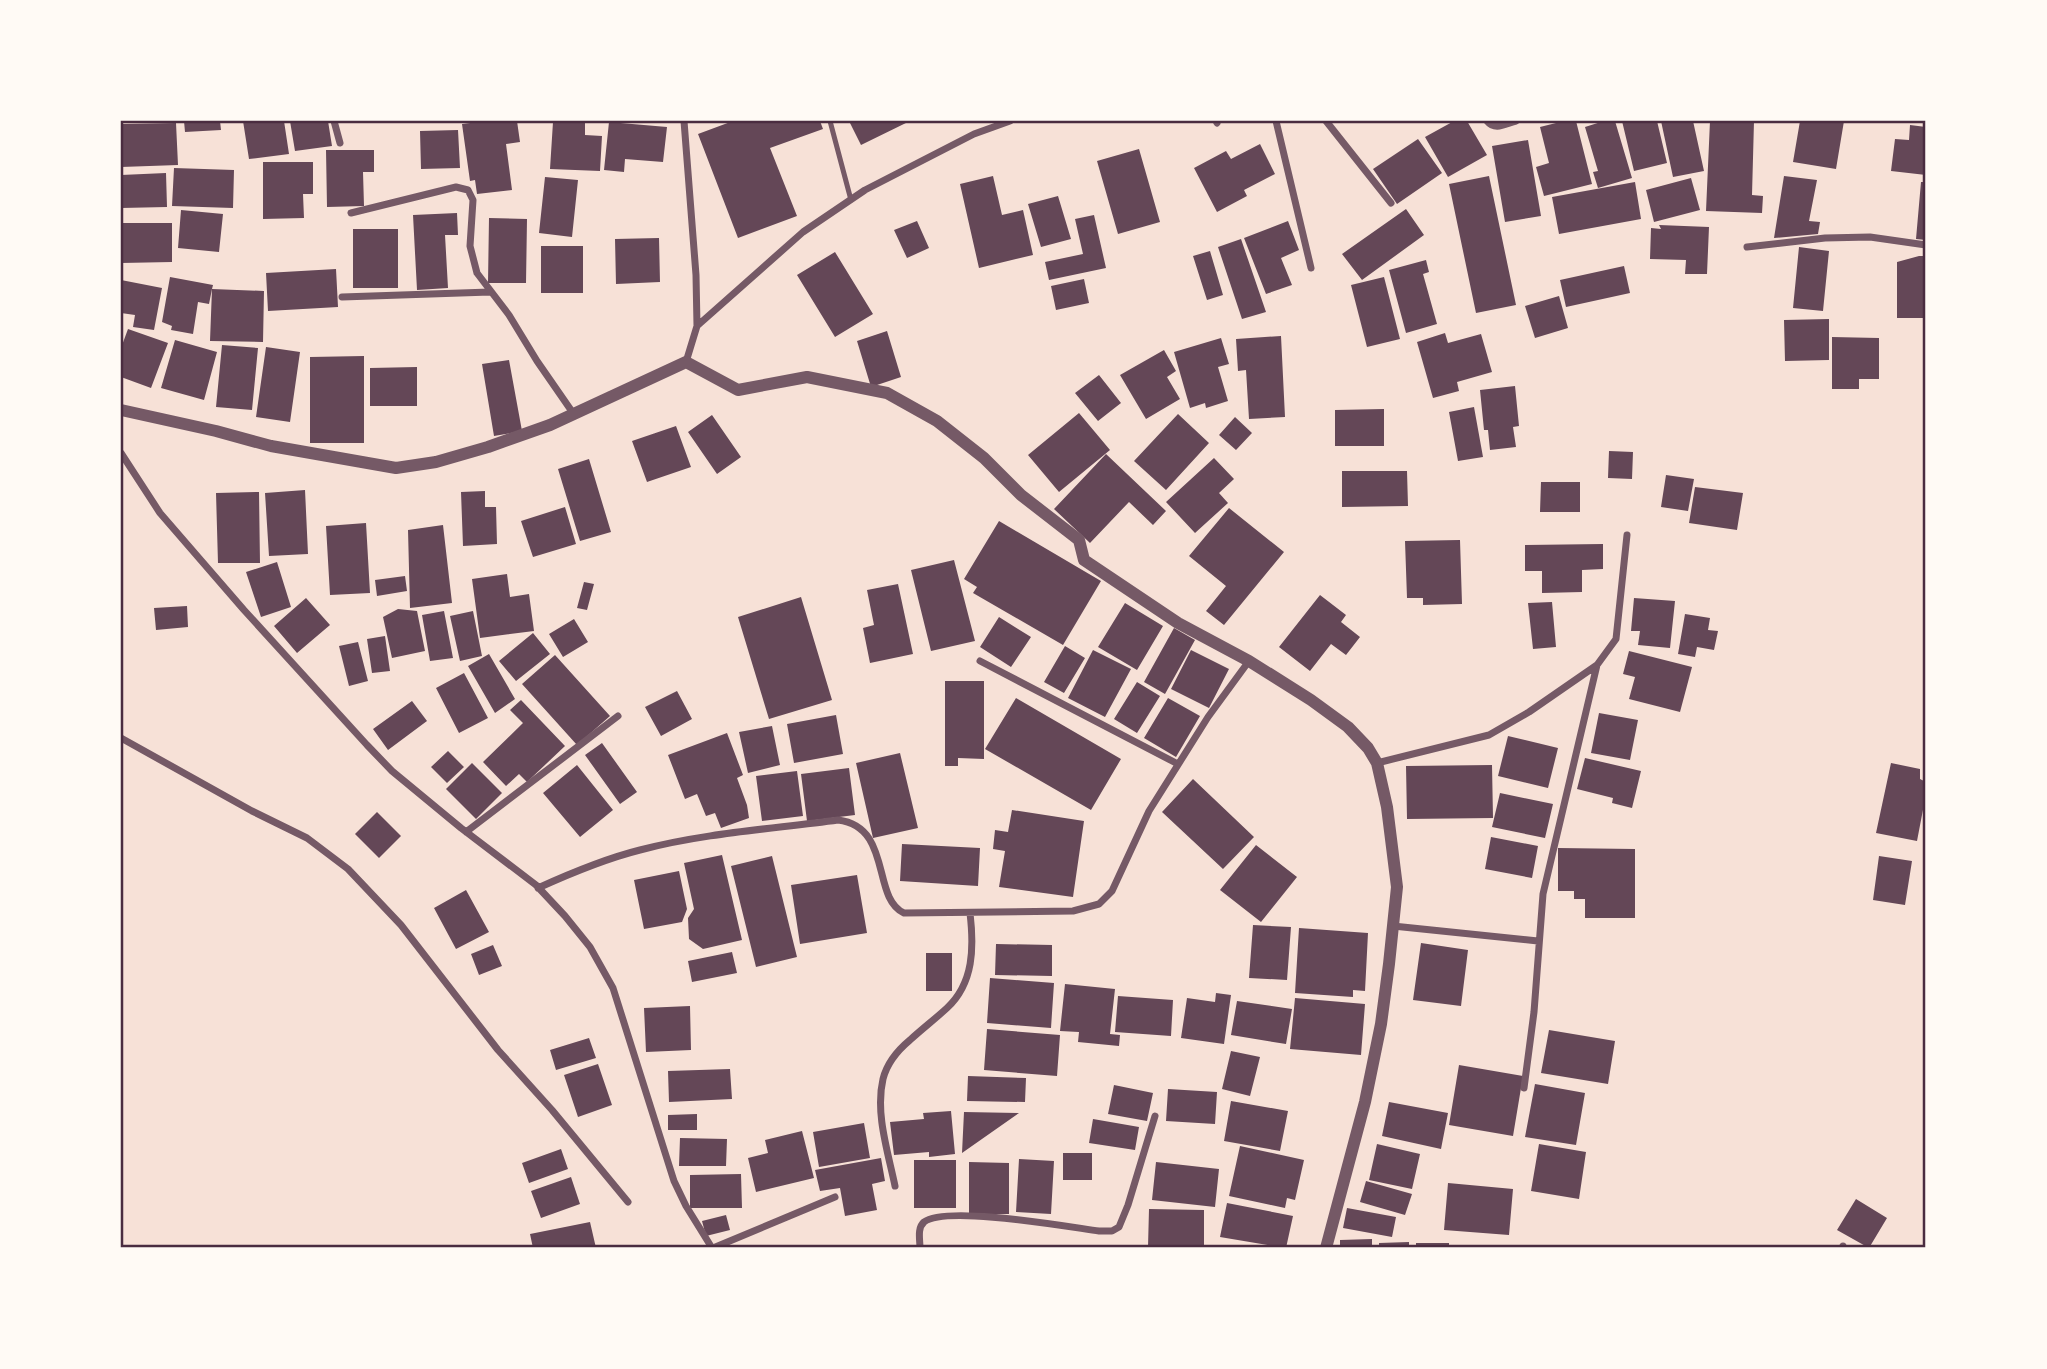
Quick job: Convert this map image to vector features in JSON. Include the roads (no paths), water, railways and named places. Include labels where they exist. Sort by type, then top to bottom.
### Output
[{"type":"street","points":[[334,121],[340,143]]},
{"type":"street","points":[[684,121],[696,275],[696,326],[686,362]]},
{"type":"street","points":[[696,326],[803,232],[851,200],[974,134],[1010,121]]},
{"type":"street","points":[[1276,121],[1311,268]]},
{"type":"street","points":[[1326,121],[1391,203]]},
{"type":"street","points":[[1487,121],[1496,127],[1516,121]]},
{"type":"street","points":[[351,213],[457,187],[468,190],[473,200],[470,246],[477,273],[509,315],[537,362],[573,413]]},
{"type":"street","points":[[1747,247],[1825,238],[1870,237],[1926,245]]},
{"type":"street","points":[[342,297],[490,292]]},
{"type":"street","points":[[121,410],[271,446],[396,468],[436,462],[551,425],[686,362]]},
{"type":"street","points":[[686,362],[738,390],[807,377],[887,393],[937,421],[984,458],[1021,495],[1079,540],[1084,561],[1178,623],[1249,661],[1311,700],[1348,727],[1368,748],[1377,763],[1387,807],[1397,887],[1381,1024],[1365,1101],[1326,1248]]},
{"type":"street","points":[[121,453],[160,513],[244,610],[392,771],[538,888],[590,947],[613,988],[674,1181],[712,1248],[835,1197]]},
{"type":"street","points":[[1377,763],[1489,735],[1529,712],[1597,665],[1616,639],[1627,535]]},
{"type":"street","points":[[980,661],[1178,764]]},
{"type":"street","points":[[538,888],[582,868],[641,850],[706,837],[838,820],[862,827],[870,840],[892,905],[904,913],[1073,911],[1099,904],[1112,891],[1149,811],[1178,764],[1249,661]]},
{"type":"street","points":[[1524,1088],[1534,1012],[1545,882],[1597,665]]},
{"type":"street","points":[[466,832],[618,716]]},
{"type":"street","points":[[121,738],[252,811],[307,838],[348,869],[401,925],[498,1050],[628,1202]]},
{"type":"street","points":[[895,1186],[882,1122],[883,1079],[896,1054],[946,1009],[967,981],[971,961],[970,913]]},
{"type":"street","points":[[1393,926],[1538,941]]},
{"type":"street","points":[[919,1248],[919,1230],[924,1223],[935,1218],[963,1215],[1112,1231],[1119,1227],[1128,1206],[1155,1115]]},
{"type":"lane","points":[[830,121],[851,200]]}]
